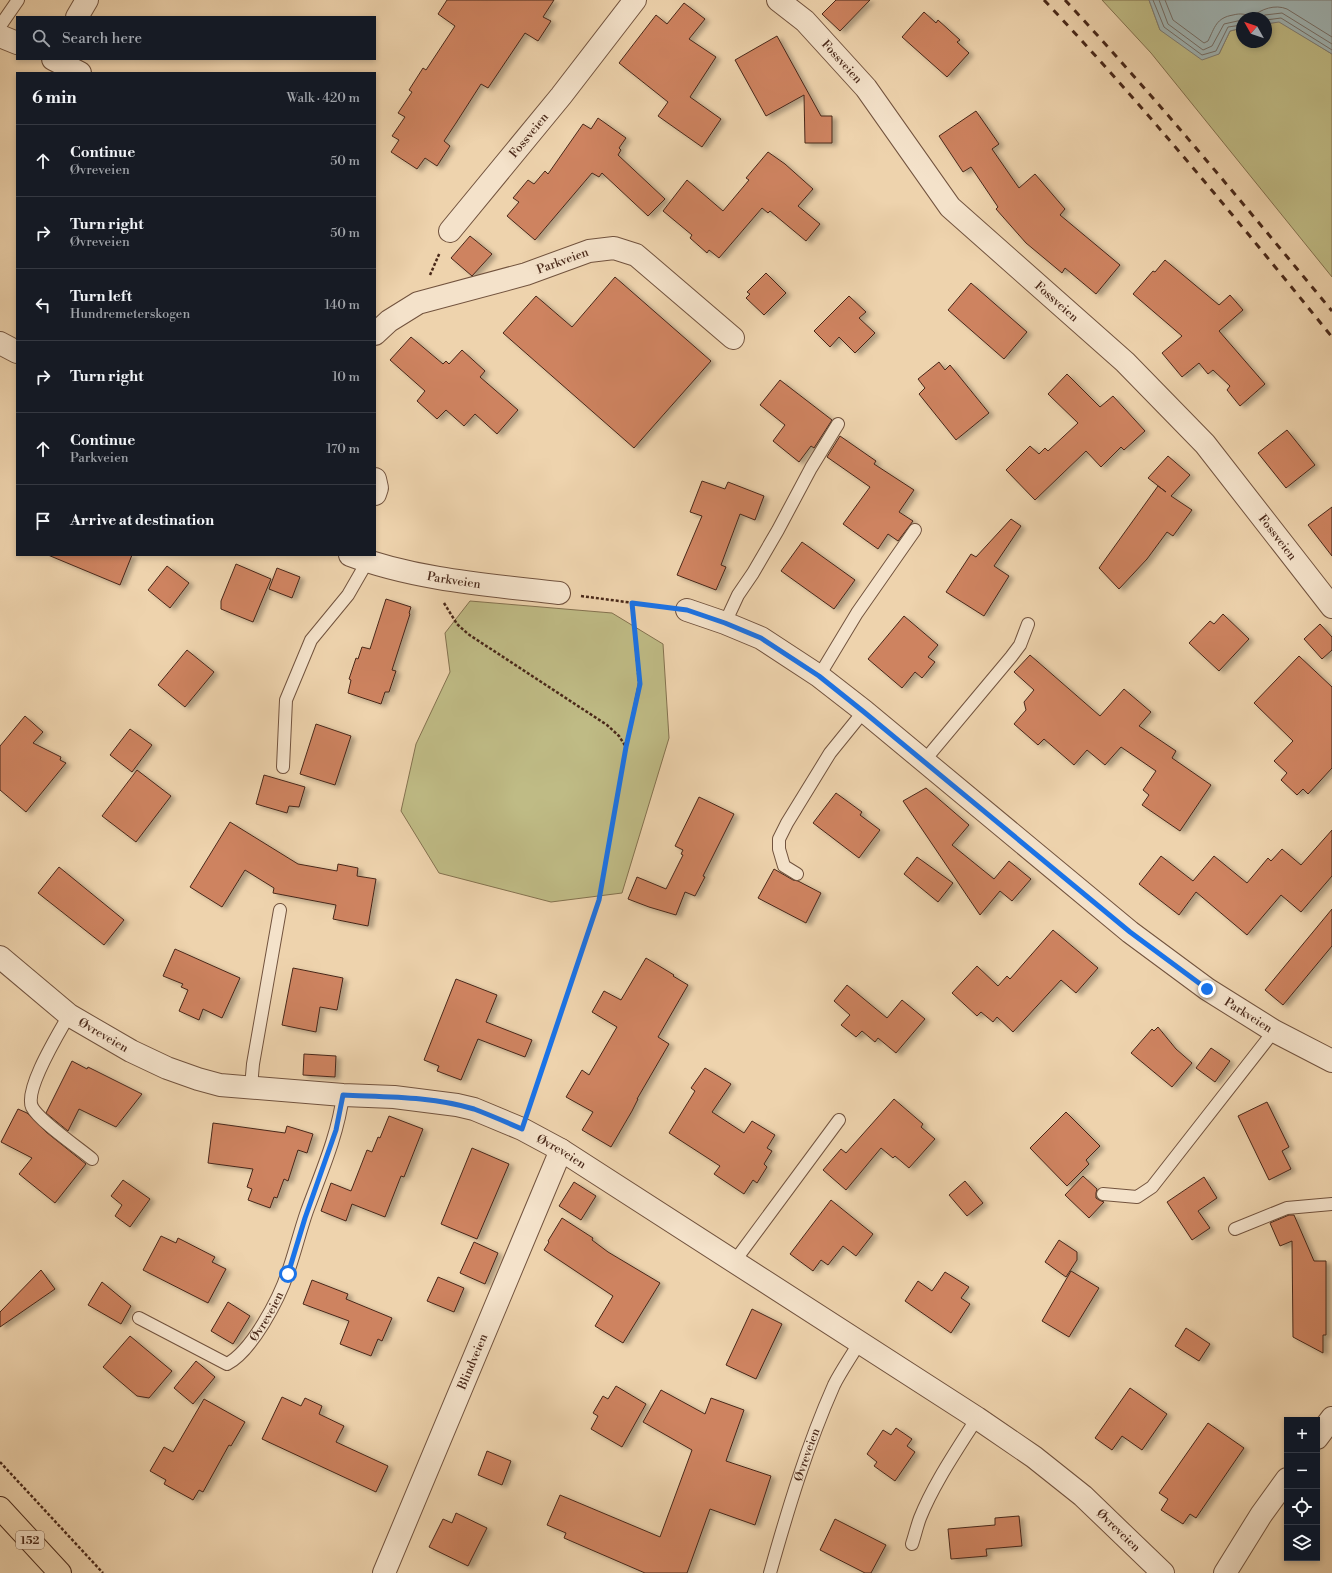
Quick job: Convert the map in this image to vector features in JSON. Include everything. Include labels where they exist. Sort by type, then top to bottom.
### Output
[{"type":"main road","name":"152","points":[[0,1508],[60,1573]]},
{"type":"street","points":[[77,16],[87,0]]},
{"type":"street","name":"Fossveien","points":[[450,231],[561,96],[635,0]]},
{"type":"street","name":"Fossveien","points":[[778,0],[805,21],[866,88],[950,207],[1125,362],[1205,444],[1332,607]]},
{"type":"street","points":[[0,36],[16,44]]},
{"type":"street","points":[[55,60],[78,72]]},
{"type":"street","name":"Parkveien","points":[[376,333],[389,321],[418,303],[526,274],[589,250],[614,248],[636,255],[733,338]]},
{"type":"street","points":[[0,343],[16,351]]},
{"type":"street","name":"Parkveien","points":[[359,558],[454,581],[559,592]]},
{"type":"street","name":"Parkveien","points":[[687,610],[725,623],[761,638],[819,676],[1130,932],[1207,989],[1274,1031],[1331,1061]]},
{"type":"street","name":"Øvreveien","points":[[0,957],[69,1015],[131,1051],[167,1068],[220,1085],[343,1095],[394,1097],[457,1105],[522,1129],[561,1150],[977,1418],[1034,1457],[1084,1496],[1163,1573]]},
{"type":"street","name":"Blindveien","points":[[384,1573],[561,1150]]},
{"type":"street","points":[[1320,1434],[1332,1418]]},
{"type":"street","points":[[1225,1573],[1261,1516],[1284,1483]]},
{"type":"lane","points":[[0,26],[18,0]]},
{"type":"lane","points":[[725,623],[738,595],[753,573],[811,468],[838,424]]},
{"type":"lane","points":[[819,676],[857,613],[915,530]]},
{"type":"lane","points":[[283,766],[286,700],[311,640],[348,595],[359,558]]},
{"type":"lane","points":[[924,761],[1011,657],[1020,645],[1028,624]]},
{"type":"lane","points":[[797,874],[784,866],[779,849],[780,839],[787,823],[823,763],[864,712]]},
{"type":"lane","points":[[251,1087],[252,1064],[280,910]]},
{"type":"lane","points":[[69,1015],[47,1053],[33,1085],[30,1097],[31,1104],[39,1117],[92,1159]]},
{"type":"lane","points":[[1103,1194],[1137,1197],[1152,1187],[1274,1031]]},
{"type":"lane","name":"Øvreveien","points":[[139,1318],[227,1364],[236,1360],[248,1346],[269,1313],[288,1274],[305,1218],[336,1130],[343,1095]]},
{"type":"lane","points":[[734,1262],[838,1120]]},
{"type":"lane","points":[[1235,1229],[1287,1208],[1332,1204]]},
{"type":"lane","name":"Øvreveien","points":[[770,1573],[790,1504],[809,1447],[835,1384],[859,1343]]},
{"type":"lane","points":[[912,1544],[924,1507],[977,1418]]},
{"type":"path","points":[[418,303],[450,231]]},
{"type":"path","points":[[438,578],[436,589],[448,613],[468,634],[606,725],[619,736],[626,747]]},
{"type":"path","points":[[559,592],[687,610]]},
{"type":"path","points":[[522,1129],[599,900],[626,747],[640,684],[632,603]]},
{"type":"path","points":[[0,1462],[103,1573]]},
{"type":"shaded area","points":[[1102,0],[1149,0],[1160,30],[1219,54],[1230,31],[1236,30],[1236,48],[1272,48],[1272,23],[1279,21],[1332,54],[1332,277],[1151,53]]},
{"type":"shaded area","points":[[470,601],[612,613],[663,644],[669,738],[622,893],[551,902],[439,873],[401,811],[416,744],[450,672],[445,633]]},
{"type":"water","points":[[1149,0],[1332,0],[1332,54],[1279,22],[1272,23],[1272,12],[1236,12],[1236,30],[1230,31],[1219,54],[1202,60],[1160,30]]},
{"type":"building","points":[[447,0],[554,0],[543,17],[551,21],[538,41],[525,33],[488,88],[481,84],[444,141],[450,146],[437,166],[425,158],[417,169],[391,152],[399,140],[392,136],[405,117],[398,113],[412,92],[409,90],[423,68],[426,70],[455,26],[438,14]]},
{"type":"building","points":[[836,0],[870,0],[840,31],[822,14]]},
{"type":"building","points":[[684,3],[705,19],[689,39],[716,57],[690,97],[721,119],[702,147],[658,116],[668,102],[619,63],[656,15],[667,24]]},
{"type":"building","points":[[924,12],[936,23],[938,20],[960,40],[957,42],[969,53],[947,77],[902,37]]},
{"type":"building","points":[[777,36],[821,116],[832,116],[832,143],[805,143],[804,95],[766,116],[735,60]]},
{"type":"building","points":[[976,111],[999,144],[992,149],[1019,188],[1035,174],[1065,209],[1060,215],[1120,265],[1096,294],[1065,268],[1062,273],[1026,243],[996,209],[998,207],[971,167],[963,172],[939,136]]},
{"type":"building","points":[[598,118],[626,138],[619,148],[621,150],[618,155],[665,199],[648,216],[602,173],[599,177],[592,173],[535,240],[507,216],[519,202],[513,198],[528,180],[534,184],[545,171],[548,174],[583,124],[591,129]]},
{"type":"building","points":[[768,152],[785,164],[813,189],[798,206],[820,224],[806,241],[770,211],[768,213],[762,208],[719,258],[709,250],[707,253],[690,238],[692,235],[663,211],[687,180],[723,211],[749,180],[746,178]]},
{"type":"building","points":[[470,236],[492,254],[472,276],[451,258]]},
{"type":"building","points":[[1165,260],[1219,305],[1230,295],[1243,310],[1219,331],[1265,384],[1240,406],[1227,390],[1230,386],[1213,370],[1208,374],[1199,363],[1182,377],[1162,353],[1182,336],[1133,294]]},
{"type":"building","points":[[766,273],[786,293],[764,315],[746,298],[750,294],[747,292]]},
{"type":"building","points":[[615,277],[711,361],[634,448],[503,333],[536,296],[572,327]]},
{"type":"building","points":[[971,283],[1027,332],[1004,359],[948,310]]},
{"type":"building","points":[[849,296],[866,312],[859,318],[875,333],[855,353],[839,337],[830,347],[814,331]]},
{"type":"building","points":[[411,337],[443,364],[446,361],[449,364],[462,350],[485,371],[480,377],[518,410],[497,434],[475,414],[464,426],[446,410],[437,419],[417,401],[425,391],[390,360]]},
{"type":"building","points":[[939,362],[945,370],[950,365],[989,413],[956,440],[919,394],[925,388],[918,379]]},
{"type":"building","points":[[1067,374],[1100,407],[1113,396],[1145,431],[1124,450],[1121,447],[1101,467],[1086,451],[1035,500],[1006,470],[1030,446],[1039,454],[1045,448],[1048,451],[1078,423],[1048,394]]},
{"type":"building","points":[[780,380],[832,420],[814,448],[811,446],[799,462],[773,441],[785,425],[760,405]]},
{"type":"building","points":[[1287,430],[1315,465],[1286,488],[1258,453]]},
{"type":"building","points":[[840,436],[876,461],[874,464],[914,490],[899,512],[913,521],[898,541],[888,534],[878,549],[843,524],[870,487],[827,457]]},
{"type":"building","points":[[1168,456],[1190,475],[1171,496],[1192,510],[1173,536],[1167,532],[1147,559],[1119,589],[1099,568],[1158,486],[1166,492],[1148,478]]},
{"type":"building","points":[[702,481],[725,489],[728,482],[764,496],[755,520],[740,514],[721,565],[726,567],[716,590],[677,575],[702,516],[690,512]]},
{"type":"building","points":[[1332,507],[1332,556],[1308,525]]},
{"type":"building","points":[[1011,519],[1021,526],[994,566],[1009,576],[984,616],[946,592],[971,554],[976,557]]},
{"type":"building","points":[[802,542],[855,580],[834,609],[781,571]]},
{"type":"building","points":[[50,556],[132,556],[120,585]]},
{"type":"building","points":[[236,564],[271,579],[253,622],[221,609],[221,601]]},
{"type":"building","points":[[167,566],[189,583],[170,608],[148,590]]},
{"type":"building","points":[[277,568],[300,577],[292,598],[269,589]]},
{"type":"building","points":[[386,599],[411,607],[392,670],[396,671],[389,692],[385,692],[381,704],[348,693],[351,680],[349,679],[356,658],[358,659],[362,647],[370,649]]},
{"type":"building","points":[[1223,614],[1249,639],[1219,671],[1189,643],[1210,621],[1214,624]]},
{"type":"building","points":[[904,616],[938,645],[928,657],[935,662],[922,678],[915,672],[902,688],[868,659]]},
{"type":"building","points":[[1320,624],[1332,637],[1332,650],[1322,659],[1304,639]]},
{"type":"building","points":[[187,650],[214,672],[185,707],[158,685]]},
{"type":"building","points":[[1030,655],[1100,716],[1124,689],[1151,712],[1139,726],[1176,751],[1172,758],[1211,785],[1180,831],[1142,805],[1149,795],[1143,790],[1156,771],[1121,747],[1105,765],[1087,750],[1074,765],[1044,739],[1038,745],[1014,724],[1026,710],[1024,702],[1034,690],[1014,672]]},
{"type":"building","points":[[1299,656],[1332,687],[1332,768],[1308,794],[1303,789],[1297,795],[1281,780],[1287,773],[1274,761],[1293,741],[1254,703]]},
{"type":"building","points":[[25,716],[43,732],[33,743],[61,757],[60,760],[66,763],[26,812],[0,790],[0,746]]},
{"type":"building","points":[[316,724],[351,736],[335,785],[300,774]]},
{"type":"building","points":[[130,729],[152,745],[132,772],[110,755]]},
{"type":"building","points":[[137,770],[171,796],[136,842],[102,816]]},
{"type":"building","points":[[264,775],[305,787],[299,807],[289,806],[287,813],[256,804]]},
{"type":"building","points":[[926,788],[969,825],[952,845],[994,879],[1009,861],[1031,879],[1012,901],[1000,891],[980,915],[903,801]]},
{"type":"building","points":[[836,793],[862,812],[860,815],[880,830],[859,858],[813,823]]},
{"type":"building","points":[[699,797],[734,814],[703,876],[705,877],[695,896],[685,892],[676,915],[628,899],[637,877],[666,889],[683,855],[681,854],[683,850],[675,846]]},
{"type":"building","points":[[230,822],[298,864],[337,871],[338,864],[358,868],[357,876],[376,879],[368,926],[333,919],[336,905],[273,893],[274,888],[245,870],[222,907],[190,887]]},
{"type":"building","points":[[1332,830],[1332,876],[1301,912],[1281,895],[1247,935],[1196,892],[1179,915],[1139,884],[1161,856],[1193,881],[1214,856],[1247,883],[1268,858],[1271,861],[1282,849],[1301,865]]},
{"type":"building","points":[[917,857],[953,883],[938,902],[904,874]]},
{"type":"building","points":[[59,867],[124,920],[104,945],[38,893]]},
{"type":"building","points":[[774,869],[821,893],[806,923],[758,898]]},
{"type":"building","points":[[1332,909],[1332,946],[1283,1005],[1265,990]]},
{"type":"building","points":[[1053,930],[1098,968],[1076,993],[1061,980],[1013,1032],[997,1017],[993,1022],[981,1012],[977,1016],[952,993],[977,966],[998,986],[1007,976],[1010,979]]},
{"type":"building","points":[[175,949],[240,978],[222,1018],[203,1009],[199,1020],[179,1011],[188,990],[181,987],[183,984],[163,976]]},
{"type":"building","points":[[646,958],[688,985],[658,1037],[669,1044],[611,1147],[582,1130],[593,1112],[566,1097],[582,1070],[589,1075],[617,1027],[592,1012],[604,991],[621,1000]]},
{"type":"building","points":[[293,968],[343,978],[337,1010],[320,1007],[316,1032],[282,1025]]},
{"type":"building","points":[[456,979],[497,995],[486,1022],[532,1040],[525,1057],[478,1039],[461,1080],[437,1071],[439,1066],[424,1060]]},
{"type":"building","points":[[847,985],[887,1018],[902,1000],[925,1019],[896,1053],[878,1038],[875,1042],[862,1031],[856,1037],[841,1025],[850,1015],[834,1001]]},
{"type":"building","points":[[1158,1027],[1176,1049],[1192,1063],[1172,1087],[1131,1053],[1152,1029],[1154,1031]]},
{"type":"building","points":[[1211,1048],[1230,1061],[1215,1082],[1196,1068]]},
{"type":"building","points":[[304,1054],[336,1056],[335,1077],[303,1075]]},
{"type":"building","points":[[72,1061],[87,1069],[88,1067],[142,1094],[116,1127],[79,1109],[68,1131],[46,1113]]},
{"type":"building","points":[[705,1068],[731,1084],[712,1112],[744,1133],[752,1121],[775,1135],[767,1148],[772,1151],[764,1164],[767,1167],[757,1183],[753,1180],[744,1194],[714,1174],[720,1166],[669,1133],[695,1091],[691,1088]]},
{"type":"building","points":[[894,1099],[923,1124],[921,1127],[935,1139],[909,1168],[895,1156],[893,1158],[881,1148],[846,1190],[823,1170],[841,1149],[846,1153]]},
{"type":"building","points":[[1267,1102],[1289,1147],[1282,1151],[1291,1169],[1269,1180],[1238,1116]]},
{"type":"building","points":[[18,1109],[27,1113],[46,1132],[86,1164],[55,1203],[19,1174],[32,1158],[1,1142]]},
{"type":"building","points":[[1066,1112],[1100,1146],[1086,1160],[1089,1164],[1067,1186],[1030,1148]]},
{"type":"building","points":[[389,1116],[423,1129],[404,1177],[401,1176],[385,1217],[352,1204],[346,1221],[321,1211],[331,1183],[351,1191],[367,1150],[372,1152],[378,1137],[380,1138]]},
{"type":"building","points":[[213,1123],[285,1133],[287,1126],[313,1134],[307,1153],[298,1150],[288,1181],[284,1179],[277,1198],[274,1197],[270,1208],[248,1200],[252,1189],[247,1187],[253,1169],[208,1163]]},
{"type":"building","points":[[472,1148],[509,1164],[477,1239],[441,1224]]},
{"type":"building","points":[[1083,1176],[1097,1189],[1096,1198],[1104,1202],[1089,1218],[1065,1195]]},
{"type":"building","points":[[1204,1177],[1217,1198],[1198,1211],[1210,1228],[1192,1240],[1167,1202]]},
{"type":"building","points":[[123,1180],[150,1199],[130,1227],[115,1216],[122,1205],[111,1196]]},
{"type":"building","points":[[965,1181],[983,1203],[967,1216],[949,1195]]},
{"type":"building","points":[[574,1182],[596,1196],[581,1220],[559,1206]]},
{"type":"building","points":[[831,1200],[873,1234],[856,1256],[843,1246],[828,1265],[821,1260],[813,1271],[790,1254]]},
{"type":"building","points":[[1289,1215],[1294,1215],[1314,1261],[1326,1261],[1326,1335],[1323,1335],[1323,1353],[1293,1337],[1292,1241],[1280,1246],[1270,1223]]},
{"type":"building","points":[[562,1218],[593,1238],[592,1240],[608,1252],[660,1283],[623,1343],[595,1326],[613,1296],[544,1250]]},
{"type":"building","points":[[161,1236],[176,1243],[178,1238],[215,1257],[212,1262],[226,1269],[208,1303],[143,1270]]},
{"type":"building","points":[[1059,1240],[1077,1252],[1077,1260],[1066,1277],[1045,1262]]},
{"type":"building","points":[[474,1242],[498,1253],[485,1284],[460,1273]]},
{"type":"building","points":[[41,1270],[55,1289],[0,1327],[0,1312]]},
{"type":"building","points":[[1071,1271],[1099,1288],[1069,1337],[1042,1321]]},
{"type":"building","points":[[945,1272],[969,1287],[961,1298],[970,1304],[951,1333],[905,1301],[918,1281],[932,1291]]},
{"type":"building","points":[[438,1277],[464,1288],[454,1312],[427,1301]]},
{"type":"building","points":[[312,1280],[348,1294],[346,1299],[392,1318],[382,1341],[378,1339],[371,1356],[340,1344],[349,1321],[303,1304]]},
{"type":"building","points":[[102,1282],[131,1306],[121,1324],[88,1305]]},
{"type":"building","points":[[228,1302],[250,1316],[233,1344],[211,1331]]},
{"type":"building","points":[[752,1309],[782,1324],[756,1379],[726,1365]]},
{"type":"building","points":[[1186,1328],[1210,1344],[1199,1361],[1175,1346]]},
{"type":"building","points":[[130,1336],[172,1371],[149,1398],[137,1396],[103,1367]]},
{"type":"building","points":[[196,1361],[215,1377],[193,1404],[174,1388]]},
{"type":"building","points":[[616,1386],[646,1404],[622,1447],[591,1429],[598,1416],[593,1413],[603,1396],[608,1399]]},
{"type":"building","points":[[1130,1388],[1167,1414],[1142,1450],[1122,1436],[1112,1450],[1095,1438]]},
{"type":"building","points":[[661,1390],[705,1414],[711,1398],[744,1410],[726,1461],[771,1476],[755,1525],[710,1509],[687,1573],[645,1573],[564,1538],[566,1533],[547,1525],[560,1495],[660,1537],[692,1450],[643,1422]]},
{"type":"building","points":[[282,1397],[301,1406],[305,1398],[322,1406],[319,1414],[344,1426],[336,1442],[388,1466],[376,1492],[262,1439]]},
{"type":"building","points":[[204,1399],[245,1422],[231,1446],[229,1445],[203,1492],[199,1490],[193,1500],[164,1484],[166,1480],[150,1471],[164,1447],[173,1452]]},
{"type":"building","points":[[1208,1423],[1244,1448],[1196,1518],[1190,1514],[1183,1524],[1161,1510],[1168,1499],[1159,1493]]},
{"type":"building","points":[[896,1428],[912,1439],[907,1446],[915,1452],[895,1481],[874,1466],[877,1462],[867,1454],[883,1430],[891,1435]]},
{"type":"building","points":[[487,1451],[511,1461],[502,1485],[478,1475]]},
{"type":"building","points":[[456,1513],[487,1528],[468,1566],[429,1547],[443,1519],[452,1523]]},
{"type":"building","points":[[1019,1516],[1022,1546],[986,1549],[987,1556],[951,1559],[948,1529],[995,1525],[995,1518]]},
{"type":"building","points":[[835,1519],[886,1545],[871,1573],[865,1573],[820,1550]]},
{"type":"railway","points":[[1044,0],[1082,40],[1155,123],[1227,208],[1332,337]]},
{"type":"railway","points":[[1065,0],[1100,38],[1234,193],[1332,311]]},
{"type":"route","points":[[288,1274],[305,1218],[336,1130],[343,1095],[394,1097],[457,1105],[522,1129],[599,900],[626,747],[640,684],[632,603],[687,610],[725,623],[761,638],[819,676],[1130,932],[1207,989]]}]
